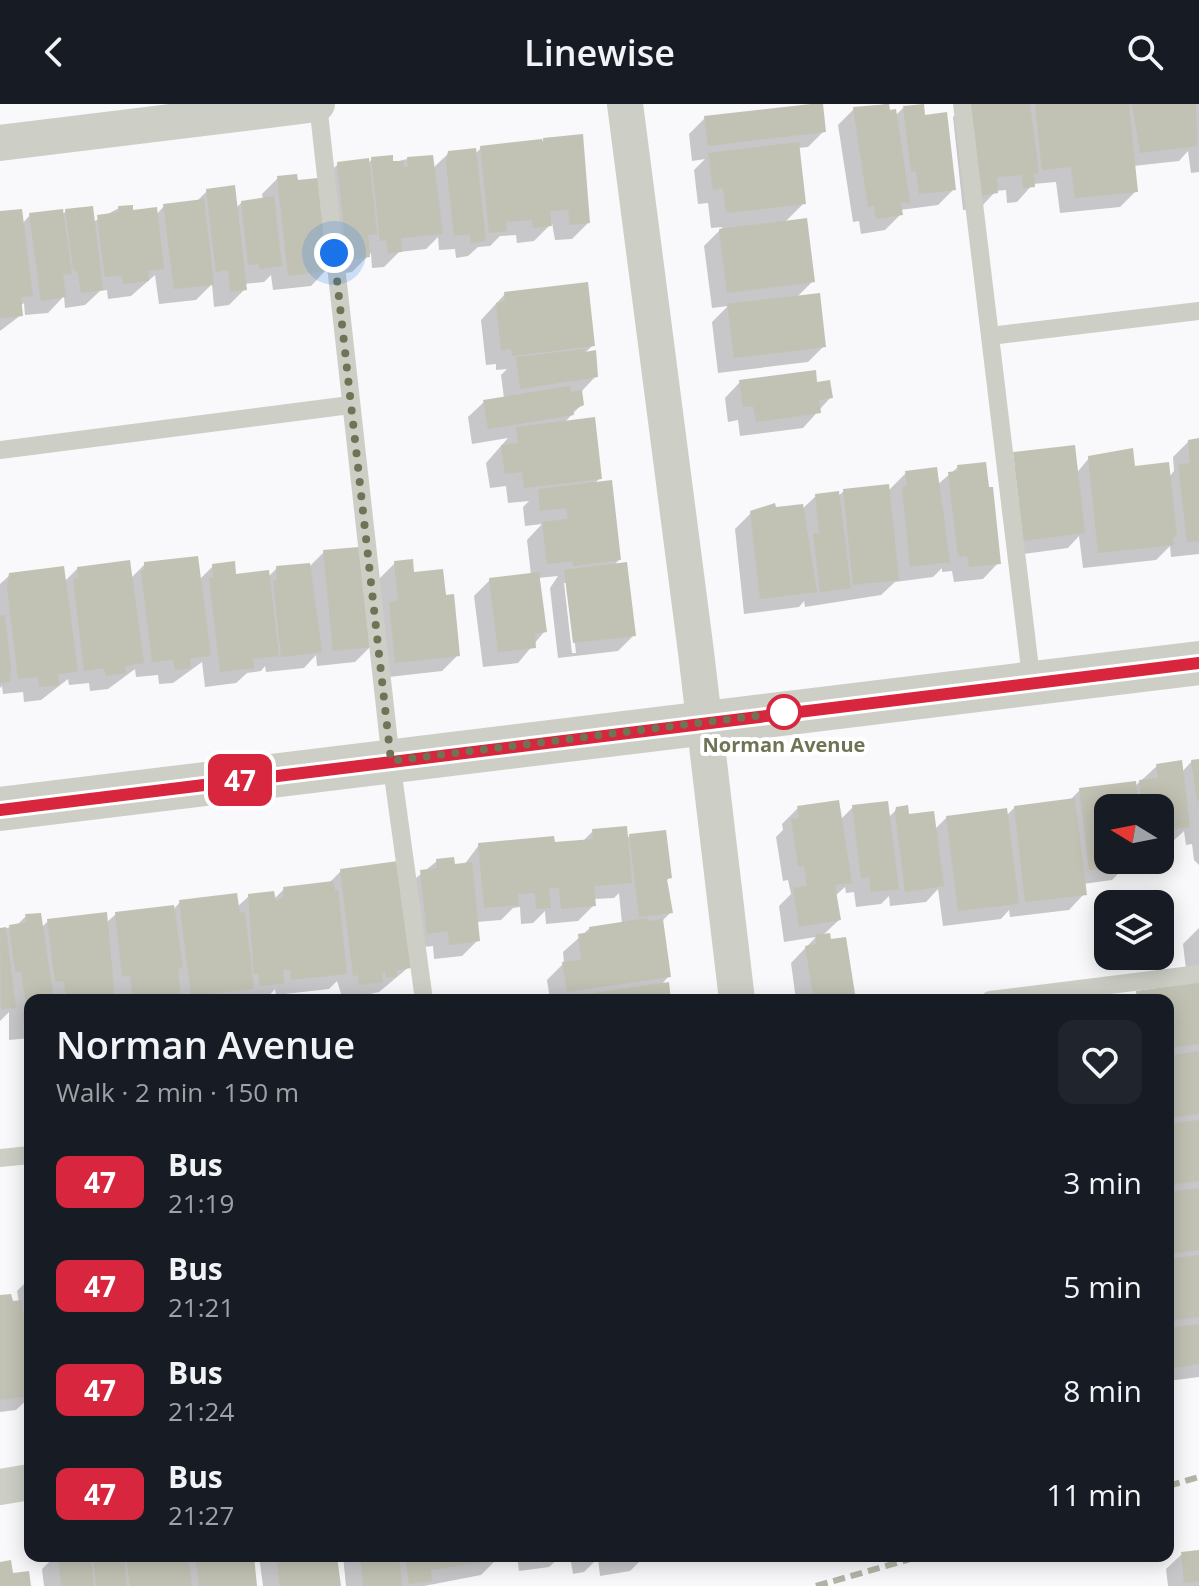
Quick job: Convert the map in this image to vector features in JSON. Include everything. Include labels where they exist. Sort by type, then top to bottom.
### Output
[{"type":"street","points":[[0,143],[317,104]]},
{"type":"street","points":[[625,104],[736,994]]},
{"type":"street","points":[[0,809],[1199,663]]},
{"type":"street","points":[[0,1487],[24,1483]]},
{"type":"lane","points":[[317,104],[391,761],[423,994]]},
{"type":"lane","points":[[962,104],[1032,685]]},
{"type":"lane","points":[[990,336],[1199,311]]},
{"type":"lane","points":[[0,450],[350,405]]},
{"type":"lane","points":[[1057,994],[1199,974]]},
{"type":"lane","points":[[0,1158],[24,1156]]},
{"type":"building","points":[[823,104],[826,132],[708,146],[704,116]]},
{"type":"building","points":[[889,104],[890,110],[896,109],[910,202],[901,203],[903,215],[876,219],[874,206],[868,207],[853,107]]},
{"type":"building","points":[[924,104],[925,115],[947,112],[956,190],[919,194],[916,171],[911,172],[903,106]]},
{"type":"building","points":[[968,104],[1030,104],[1039,173],[1034,174],[1035,187],[1023,188],[1022,175],[997,177],[998,193],[978,196]]},
{"type":"building","points":[[1035,104],[1129,104],[1138,192],[1075,198],[1071,167],[1042,170]]},
{"type":"building","points":[[1132,104],[1196,104],[1197,146],[1140,153]]},
{"type":"building","points":[[583,134],[590,223],[570,225],[568,210],[550,211],[552,226],[533,228],[532,220],[506,222],[507,231],[489,233],[480,146],[542,139],[544,147],[543,138]]},
{"type":"building","points":[[799,142],[806,204],[726,213],[723,188],[713,190],[708,153]]},
{"type":"building","points":[[476,148],[486,241],[471,243],[470,234],[454,236],[446,162],[448,151]]},
{"type":"building","points":[[393,155],[393,161],[403,161],[404,167],[408,167],[407,157],[433,155],[443,234],[401,238],[402,252],[388,253],[386,240],[380,241],[371,157]]},
{"type":"building","points":[[369,158],[377,234],[368,235],[370,257],[347,260],[337,162]]},
{"type":"building","points":[[297,174],[298,180],[318,178],[328,271],[288,276],[277,176]]},
{"type":"building","points":[[235,185],[247,290],[230,292],[228,270],[216,272],[206,189]]},
{"type":"building","points":[[274,196],[282,266],[259,269],[259,264],[248,265],[241,201]]},
{"type":"building","points":[[204,199],[214,285],[174,289],[163,204]]},
{"type":"building","points":[[133,205],[133,210],[157,207],[164,269],[148,271],[149,281],[123,284],[122,275],[105,277],[97,215],[119,212],[118,206]]},
{"type":"building","points":[[93,206],[103,290],[81,293],[78,273],[73,269],[65,209]]},
{"type":"building","points":[[22,209],[33,296],[21,297],[23,316],[0,318],[0,211]]},
{"type":"building","points":[[63,209],[72,274],[63,275],[66,297],[41,301],[29,213]]},
{"type":"building","points":[[807,218],[815,282],[727,293],[719,229]]},
{"type":"building","points":[[588,282],[595,346],[512,356],[511,349],[501,350],[496,303],[505,301],[504,292]]},
{"type":"building","points":[[820,293],[826,347],[734,358],[727,304]]},
{"type":"building","points":[[585,349],[585,352],[596,350],[598,377],[520,389],[516,357]]},
{"type":"building","points":[[816,370],[817,382],[830,380],[833,398],[819,400],[821,413],[756,422],[753,406],[743,407],[739,380]]},
{"type":"building","points":[[570,386],[571,392],[582,390],[584,405],[573,410],[574,415],[488,429],[483,400]]},
{"type":"building","points":[[595,417],[602,479],[524,488],[522,472],[505,474],[501,445],[518,443],[516,427]]},
{"type":"building","points":[[1199,438],[1199,541],[1187,542],[1178,465],[1190,463],[1188,440]]},
{"type":"building","points":[[1075,445],[1085,533],[1023,541],[1013,452]]},
{"type":"building","points":[[1133,448],[1135,466],[1169,462],[1177,537],[1173,537],[1174,545],[1098,553],[1088,456]]},
{"type":"building","points":[[986,462],[989,487],[993,487],[1001,564],[969,567],[967,556],[958,557],[948,472],[958,471],[957,465]]},
{"type":"building","points":[[937,467],[950,562],[910,567],[902,487],[907,486],[905,471]]},
{"type":"building","points":[[612,480],[621,560],[573,566],[573,561],[547,564],[542,522],[568,519],[566,508],[540,511],[538,489]]},
{"type":"building","points":[[889,484],[899,580],[853,585],[843,489]]},
{"type":"building","points":[[839,491],[851,588],[820,592],[813,533],[819,533],[815,494]]},
{"type":"building","points":[[775,503],[776,507],[803,504],[817,592],[760,599],[750,511]]},
{"type":"building","points":[[359,547],[373,647],[333,651],[323,550]]},
{"type":"building","points":[[198,556],[211,656],[190,658],[191,668],[175,670],[173,660],[152,662],[141,571],[144,570],[144,562]]},
{"type":"building","points":[[413,559],[414,572],[443,569],[446,595],[454,594],[460,656],[395,663],[389,602],[398,601],[394,561]]},
{"type":"building","points":[[130,560],[144,663],[125,666],[126,673],[106,676],[104,668],[84,671],[73,579],[78,578],[77,567]]},
{"type":"building","points":[[235,561],[236,574],[269,570],[279,656],[253,659],[254,668],[220,672],[209,578],[213,578],[212,564]]},
{"type":"building","points":[[627,562],[636,636],[573,643],[564,570]]},
{"type":"building","points":[[310,563],[322,652],[281,657],[273,581],[277,580],[276,566]]},
{"type":"building","points":[[64,566],[78,672],[58,674],[59,685],[39,687],[38,677],[18,679],[7,587],[9,573]]},
{"type":"building","points":[[539,572],[547,632],[535,634],[536,648],[498,652],[489,578]]},
{"type":"building","points":[[5,615],[10,682],[0,683],[0,616]]},
{"type":"building","points":[[1199,759],[1199,801],[1197,801],[1191,760]]},
{"type":"building","points":[[1182,760],[1190,827],[1174,829],[1174,794],[1140,794],[1139,780],[1158,778],[1156,764]]},
{"type":"building","points":[[1136,781],[1137,794],[1094,794],[1094,869],[1089,870],[1079,788]]},
{"type":"building","points":[[1075,798],[1087,895],[1025,902],[1014,806]]},
{"type":"building","points":[[839,800],[852,883],[835,885],[841,920],[799,927],[793,888],[807,886],[804,866],[798,867],[791,819],[799,818],[797,806]]},
{"type":"building","points":[[888,801],[899,889],[871,892],[869,877],[861,878],[852,805]]},
{"type":"building","points":[[908,805],[909,814],[934,811],[944,886],[905,892],[895,812],[896,807]]},
{"type":"building","points":[[1007,808],[1019,904],[958,911],[946,816]]},
{"type":"building","points":[[627,826],[632,883],[594,886],[596,906],[561,909],[559,888],[549,888],[551,908],[536,909],[535,893],[518,894],[519,905],[484,908],[478,843],[554,836],[555,842],[593,839],[592,829]]},
{"type":"building","points":[[666,830],[672,878],[667,879],[673,913],[639,917],[629,834]]},
{"type":"building","points":[[454,857],[455,864],[472,862],[480,941],[449,945],[448,931],[427,934],[420,870],[437,868],[436,859]]},
{"type":"building","points":[[398,861],[411,968],[397,970],[397,977],[386,978],[385,972],[382,973],[383,982],[359,985],[358,975],[353,976],[340,869]]},
{"type":"building","points":[[333,881],[335,890],[338,890],[347,974],[291,980],[290,970],[283,970],[284,983],[260,986],[258,973],[254,974],[248,894],[274,891],[276,901],[284,896],[283,887]]},
{"type":"building","points":[[237,893],[240,913],[245,912],[254,989],[191,994],[179,900]]},
{"type":"building","points":[[174,905],[183,968],[178,969],[180,994],[132,994],[130,975],[122,977],[115,912]]},
{"type":"building","points":[[107,912],[114,994],[65,994],[64,981],[55,982],[47,919]]},
{"type":"building","points":[[41,913],[53,994],[24,994],[21,971],[15,972],[9,925],[27,922],[25,914]]},
{"type":"building","points":[[647,918],[648,921],[663,919],[671,977],[567,992],[562,962],[581,960],[578,934],[590,932],[589,927]]},
{"type":"building","points":[[6,927],[16,1008],[1,1009],[0,928]]},
{"type":"building","points":[[830,933],[831,939],[846,937],[855,994],[813,994],[805,946],[817,944],[815,935]]},
{"type":"building","points":[[669,982],[670,994],[586,994]]},
{"type":"building","points":[[1199,982],[1199,1044],[1174,1047],[1174,994],[1136,994],[1136,991]]},
{"type":"building","points":[[1199,1051],[1199,1114],[1174,1117],[1174,1055]]},
{"type":"building","points":[[1199,1120],[1199,1181],[1174,1184],[1174,1123]]},
{"type":"building","points":[[1199,1188],[1199,1250],[1174,1253],[1174,1191]]},
{"type":"building","points":[[1199,1255],[1199,1317],[1174,1320],[1174,1258]]},
{"type":"building","points":[[11,1294],[13,1301],[22,1300],[24,1397],[0,1400],[0,1295]]},
{"type":"building","points":[[1199,1324],[1199,1364],[1174,1368],[1174,1327]]},
{"type":"building","points":[[1199,1550],[1199,1581],[1184,1583],[1181,1552]]},
{"type":"building","points":[[11,1560],[13,1573],[29,1571],[31,1586],[0,1586],[0,1562]]},
{"type":"building","points":[[59,1562],[92,1562],[94,1586],[61,1586]]},
{"type":"building","points":[[94,1562],[125,1562],[127,1586],[96,1586]]},
{"type":"building","points":[[127,1562],[189,1562],[192,1586],[130,1586]]},
{"type":"building","points":[[196,1562],[255,1562],[257,1586],[199,1586]]},
{"type":"building","points":[[277,1562],[338,1562],[341,1586],[280,1586]]},
{"type":"building","points":[[361,1562],[400,1562],[402,1586],[363,1586]]},
{"type":"building","points":[[406,1562],[485,1562],[431,1570],[432,1581],[409,1584]]},
{"type":"railway","points":[[1174,1484],[1199,1477]]},
{"type":"railway","points":[[816,1586],[900,1562]]},
{"type":"bus line","name":"47","points":[[0,810],[1199,663]]},
{"type":"place","name":"Norman Avenue","points":[[784,712]]},
{"type":"route","points":[[334,253],[391,761],[787,712],[784,712]]}]
